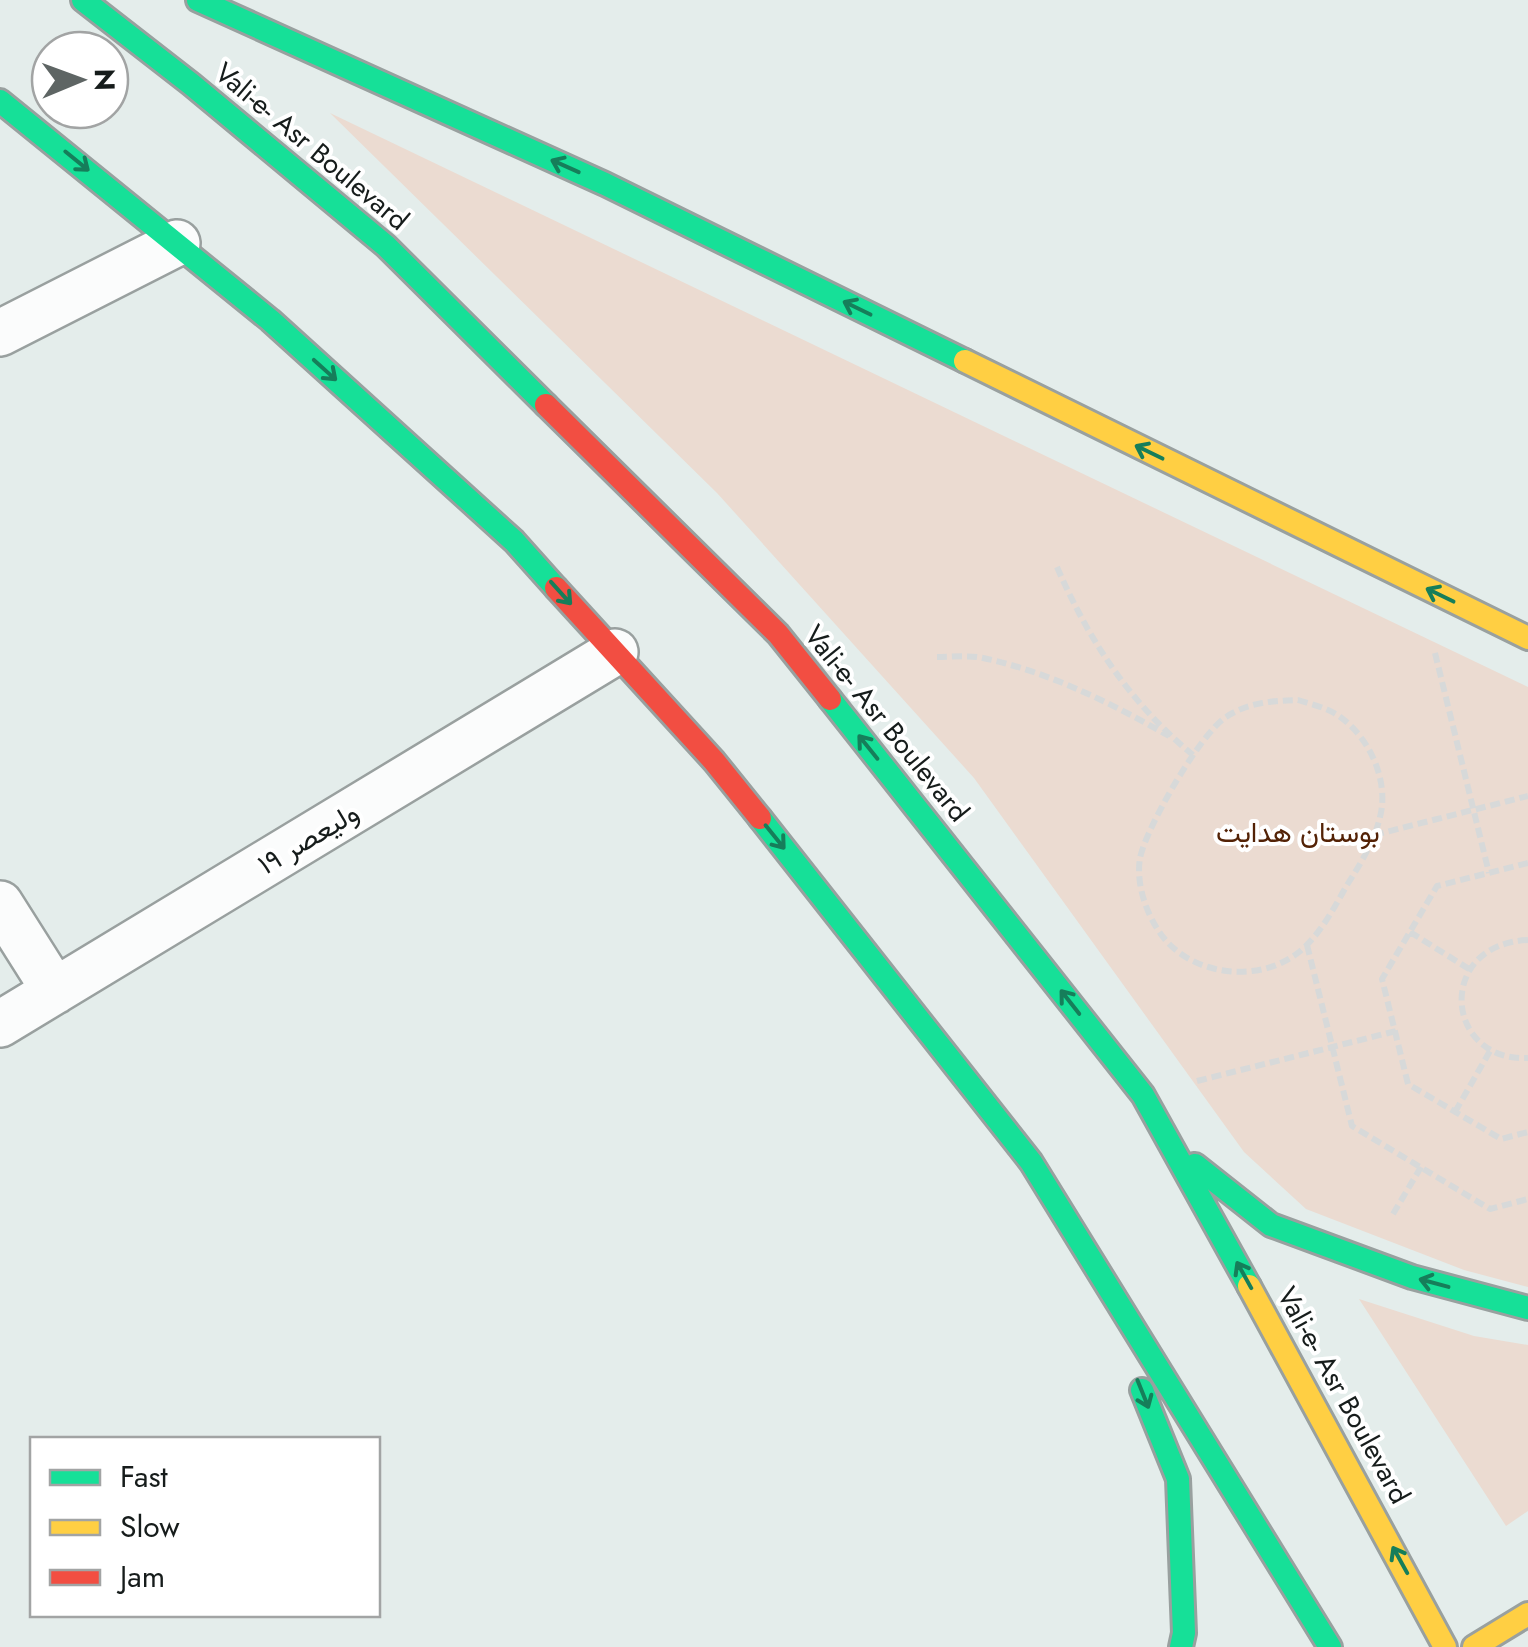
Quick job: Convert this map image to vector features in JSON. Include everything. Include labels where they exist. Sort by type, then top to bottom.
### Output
[{"type":"main road","name":"Vali-e- Asr Boulevard","points":[[83,0],[386,246],[778,634],[1142,1095],[1412,1582],[1444,1647]]},
{"type":"main road","points":[[198,0],[605,184],[1528,638]]},
{"type":"main road","points":[[0,101],[270,320],[514,541],[714,761],[1031,1162],[1330,1647]]},
{"type":"main road","points":[[1174,1148],[1271,1225],[1412,1277],[1528,1308]]},
{"type":"main road","points":[[1080,1240],[1178,1479],[1184,1633],[1181,1647]]},
{"type":"main road","points":[[1474,1647],[1528,1614]]},
{"type":"street","points":[[0,333],[177,243]]},
{"type":"street","name":"ولیعصر ۱۹","points":[[0,1024],[615,652]]},
{"type":"street","points":[[0,904],[56,991]]},
{"type":"path","points":[[1057,567],[1099,650],[1136,700],[1194,755]]},
{"type":"path","points":[[1418,584],[1490,873]]},
{"type":"path","points":[[937,657],[980,657],[1030,672],[1081,690],[1170,736]]},
{"type":"path","points":[[1298,700],[1334,713],[1364,739],[1380,774],[1382,813],[1374,835],[1323,926],[1298,953],[1262,970],[1224,972],[1188,959],[1159,933],[1142,898],[1140,859],[1153,824],[1194,755],[1224,718],[1260,702],[1298,700]]},
{"type":"path","points":[[1374,835],[1528,796]]},
{"type":"path","points":[[1528,863],[1437,886],[1382,979],[1408,1084],[1501,1140],[1528,1132]]},
{"type":"path","points":[[1410,932],[1469,969]]},
{"type":"path","points":[[1528,940],[1507,941],[1485,951],[1469,969],[1462,991],[1463,1014],[1473,1036],[1490,1052],[1512,1059],[1528,1058]]},
{"type":"path","points":[[1307,944],[1352,1126],[1490,1209],[1528,1199]]},
{"type":"path","points":[[1142,1095],[1396,1031]]},
{"type":"path","points":[[1455,1112],[1490,1052]]},
{"type":"green space","name":"بوستان هدایت","points":[[330,113],[1528,687],[1528,1287],[1464,1270],[1306,1209],[1244,1152],[974,778],[717,493]]},
{"type":"green space","points":[[1359,1299],[1474,1336],[1528,1345],[1528,1511],[1506,1526]]},
{"type":"traffic: fast","points":[[83,0],[386,246],[546,405]]},
{"type":"traffic: fast","points":[[198,0],[605,184],[965,361]]},
{"type":"traffic: fast","points":[[0,101],[270,320],[514,541],[556,588]]},
{"type":"traffic: fast","points":[[830,699],[1143,1095],[1249,1286]]},
{"type":"traffic: fast","points":[[760,818],[1031,1162],[1330,1647]]},
{"type":"traffic: fast","points":[[1195,1165],[1271,1225],[1412,1277],[1528,1308]]},
{"type":"traffic: fast","points":[[1142,1390],[1178,1479],[1184,1633],[1181,1647]]},
{"type":"traffic: slow","points":[[965,361],[1528,638]]},
{"type":"traffic: slow","points":[[1249,1286],[1445,1647]]},
{"type":"traffic: slow","points":[[1474,1647],[1528,1614]]},
{"type":"traffic: jam","points":[[546,405],[778,634],[830,699]]},
{"type":"traffic: jam","points":[[556,588],[714,761],[760,818]]}]
